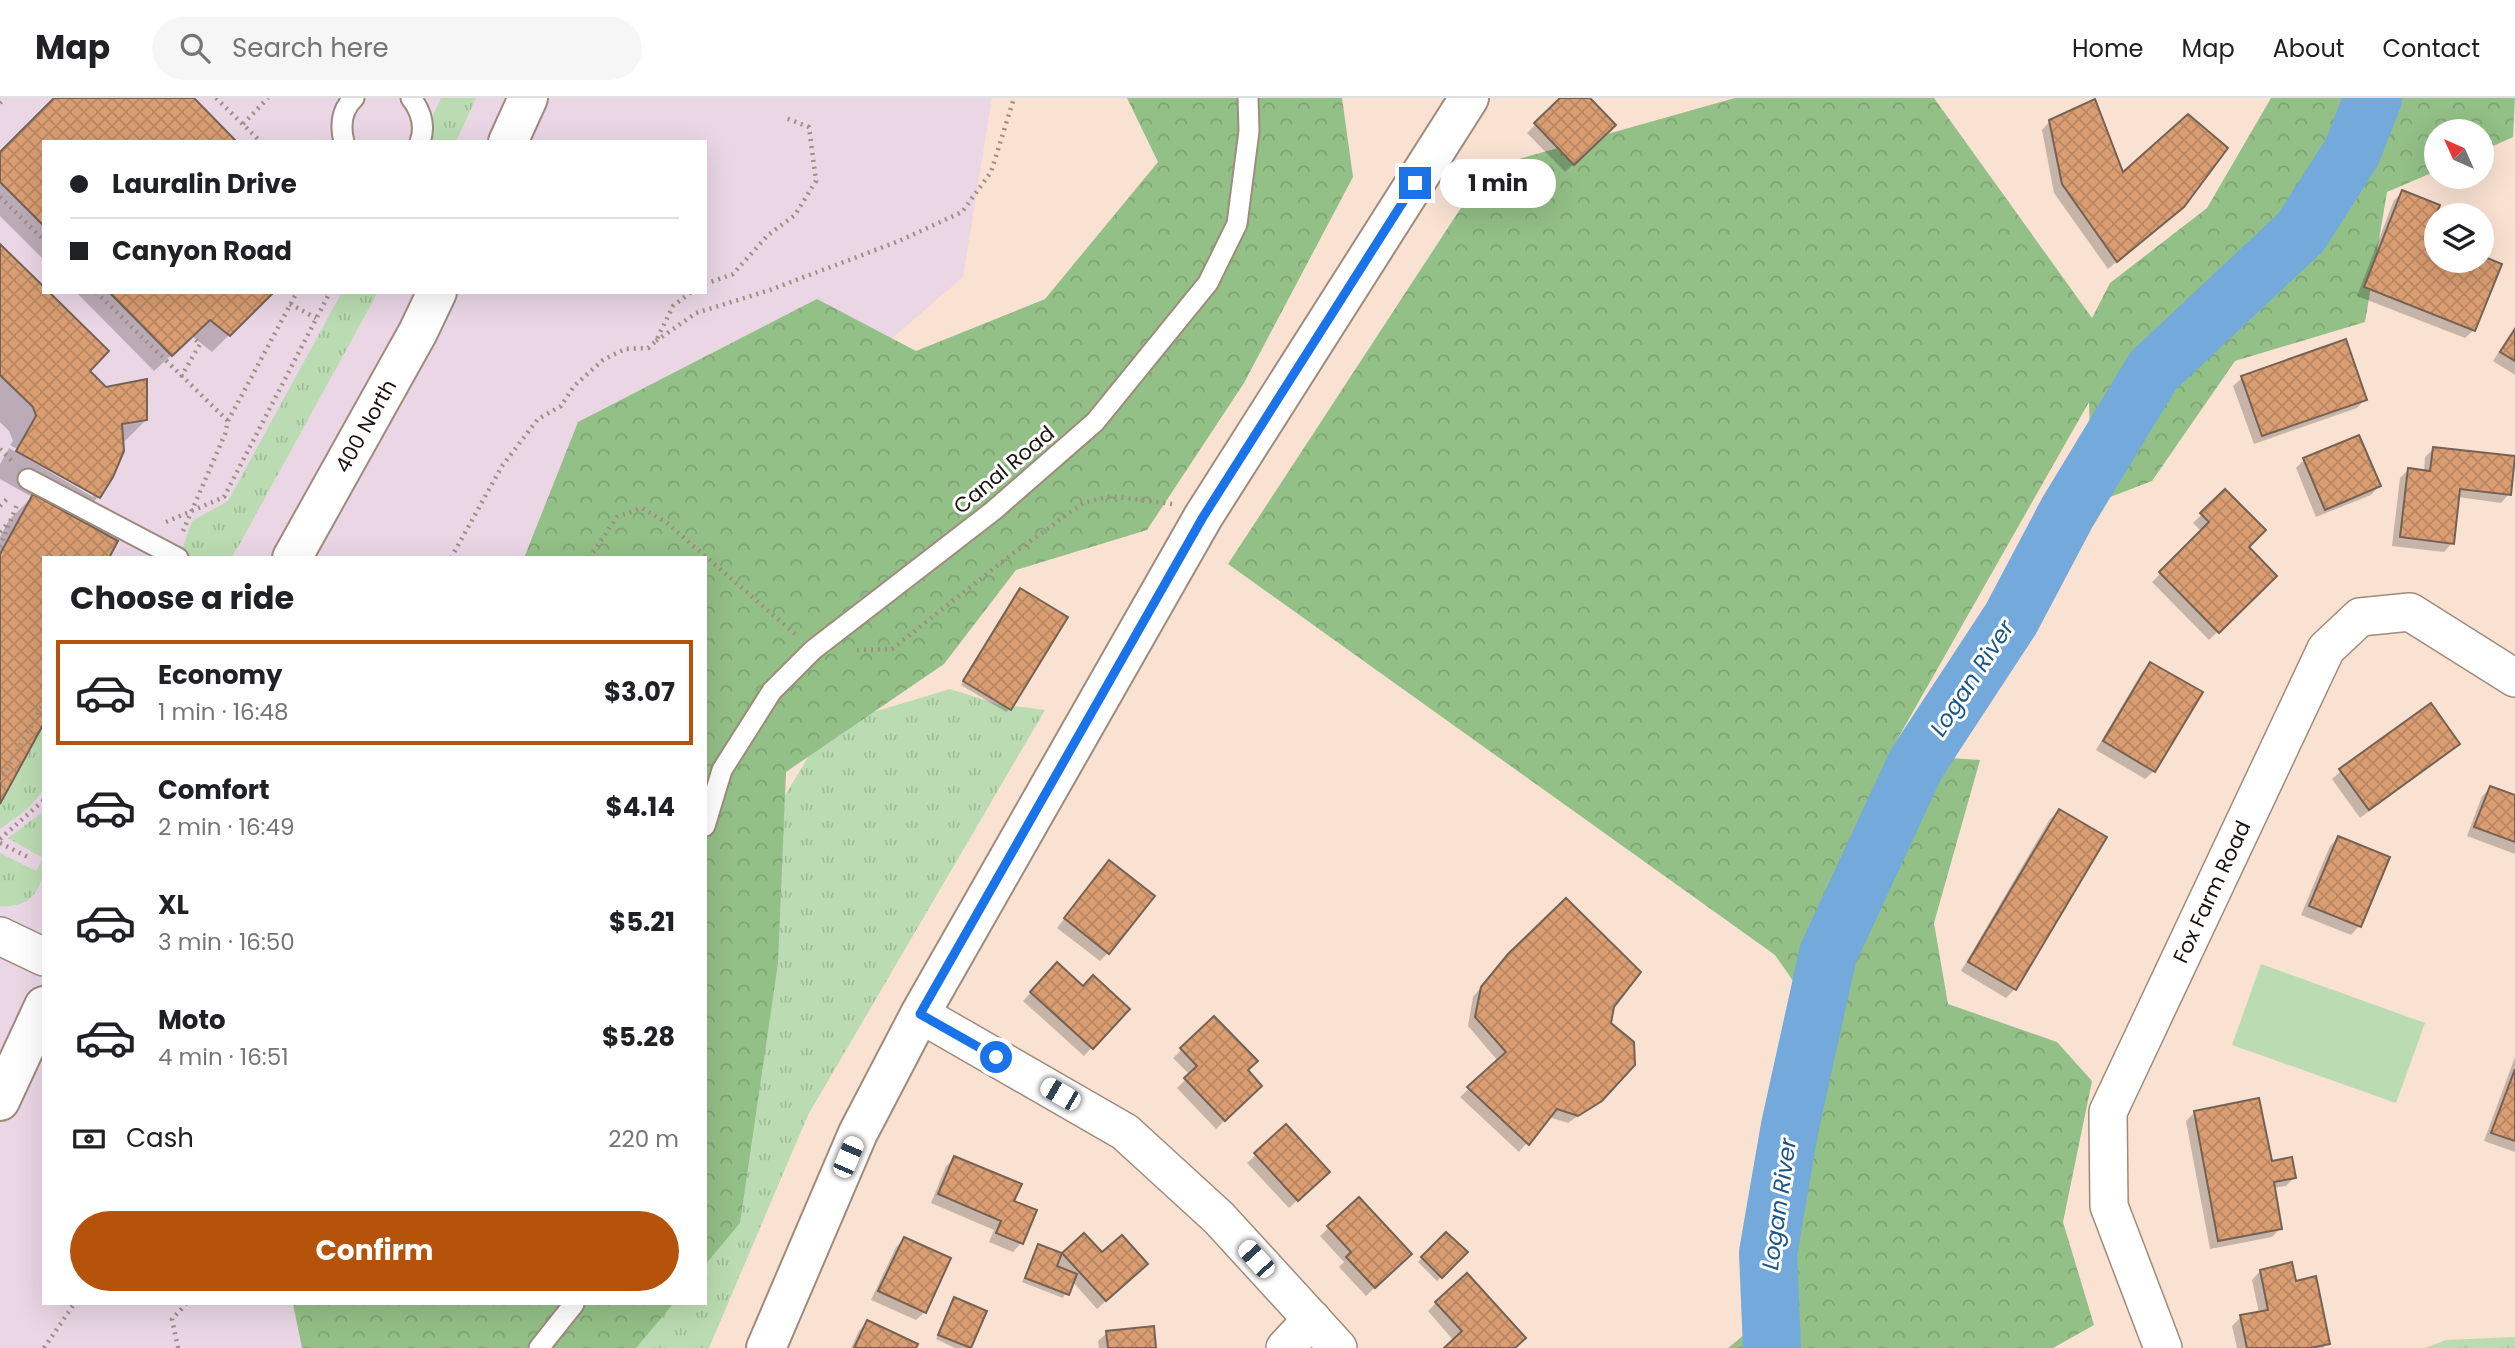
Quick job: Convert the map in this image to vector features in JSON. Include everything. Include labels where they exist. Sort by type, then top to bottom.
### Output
[{"type":"street","points":[[509,140],[528,98]]},
{"type":"street","points":[[766,1348],[858,1133],[920,1014],[1203,517],[1469,98]]},
{"type":"street","name":"400 North","points":[[293,556],[418,332],[436,294]]},
{"type":"street","name":"Fox Farm Road","points":[[2163,1348],[2109,1206],[2108,1112],[2326,649],[2360,617],[2410,612],[2515,678]]},
{"type":"street","points":[[0,936],[42,956]]},
{"type":"street","points":[[0,1101],[42,1010]]},
{"type":"street","points":[[920,1014],[1125,1132],[1219,1218],[1339,1348]]},
{"type":"street","points":[[1285,1348],[1312,1319]]},
{"type":"lane","points":[[344,140],[341,127],[343,114],[354,98]]},
{"type":"lane","points":[[411,98],[423,121],[420,140]]},
{"type":"lane","name":"Canal Road","points":[[707,819],[722,770],[772,691],[814,650],[993,511],[1096,422],[1208,283],[1237,224],[1250,131],[1248,98]]},
{"type":"lane","points":[[28,479],[174,556]]},
{"type":"lane","points":[[539,1348],[573,1305]]},
{"type":"path","points":[[0,103],[5,98]]},
{"type":"path","points":[[216,98],[259,140]]},
{"type":"path","points":[[243,124],[268,98]]},
{"type":"path","points":[[452,556],[502,466],[538,419],[561,406],[574,386],[603,360],[625,349],[649,348],[696,313],[770,290],[899,241],[962,212],[991,172],[1014,98]]},
{"type":"path","points":[[707,283],[733,274],[768,235],[795,215],[816,181],[809,127],[783,117]]},
{"type":"path","points":[[0,197],[42,238]]},
{"type":"path","points":[[98,294],[228,421]]},
{"type":"path","points":[[191,512],[225,434],[228,421],[296,294]]},
{"type":"path","points":[[136,534],[225,497],[329,294]]},
{"type":"path","points":[[656,341],[673,306],[688,294]]},
{"type":"path","points":[[290,304],[316,318]]},
{"type":"path","points":[[181,377],[200,344],[192,336]]},
{"type":"path","points":[[0,506],[28,479]]},
{"type":"path","points":[[0,547],[28,479]]},
{"type":"path","points":[[707,558],[814,650],[892,649],[1007,558],[1083,503],[1110,496],[1170,504],[1203,517]]},
{"type":"path","points":[[590,556],[617,517],[642,508],[667,523],[705,556]]},
{"type":"path","points":[[1,529],[10,521]]},
{"type":"path","points":[[0,782],[42,706]]},
{"type":"path","points":[[30,858],[0,841],[42,802]]},
{"type":"path","points":[[44,1348],[73,1305]]},
{"type":"path","points":[[178,1348],[172,1319],[185,1305]]},
{"type":"shaded area","points":[[0,98],[992,98],[963,277],[639,556],[42,556],[42,1305],[322,1305],[305,1348],[0,1348]]},
{"type":"green space","points":[[441,98],[476,98],[457,140],[422,140]]},
{"type":"green space","points":[[1127,98],[1342,98],[1353,177],[1244,383],[1147,530],[1016,570],[944,664],[786,772],[778,963],[740,1223],[707,1263],[707,556],[525,556],[578,422],[817,299],[916,351],[1045,299],[1158,162]]},
{"type":"green space","points":[[1735,98],[1934,98],[2092,318],[2110,283],[2207,208],[2271,98],[2515,98],[2513,137],[2494,146],[2494,119],[2424,119],[2424,176],[2387,192],[2365,322],[2235,361],[2152,481],[2092,504],[2089,402],[1889,754],[1980,760],[1934,923],[1948,1004],[2057,1042],[2092,1081],[2063,1222],[2094,1325],[2053,1348],[1728,1348],[1783,1303],[1827,1030],[1775,955],[1228,564],[1487,168]]},
{"type":"green space","points":[[341,294],[377,294],[232,556],[180,556],[192,521],[228,501]]},
{"type":"green space","points":[[950,689],[998,704],[1045,710],[808,1115],[709,1348],[597,1348],[635,1305],[707,1305],[707,1176],[750,853],[827,726]]},
{"type":"green space","points":[[42,728],[42,792],[26,810],[0,829],[0,804]]},
{"type":"green space","points":[[42,812],[42,857],[8,838]]},
{"type":"green space","points":[[0,853],[36,871],[42,860],[39,887],[30,898],[18,905],[0,906]]},
{"type":"green space","points":[[2261,964],[2425,1023],[2396,1103],[2232,1045]]},
{"type":"green space","points":[[293,1305],[672,1305],[636,1348],[302,1348]]},
{"type":"green space","points":[[2515,1337],[2515,1348],[2425,1348],[2446,1340]]},
{"type":"building","points":[[54,98],[194,98],[235,140],[42,140],[42,224],[0,182],[0,152]]},
{"type":"building","points":[[1560,98],[1590,98],[1616,125],[1574,165],[1534,123]]},
{"type":"building","points":[[2095,99],[2123,172],[2188,114],[2228,148],[2184,207],[2117,262],[2062,184],[2049,120]]},
{"type":"building","points":[[2402,190],[2435,203],[2424,203],[2424,273],[2494,273],[2494,261],[2502,264],[2475,331],[2364,287]]},
{"type":"building","points":[[0,244],[42,285],[42,294],[51,294],[109,351],[90,371],[106,387],[147,379],[147,420],[122,424],[124,451],[100,498],[16,451],[36,416],[33,407],[0,375]]},
{"type":"building","points":[[111,294],[272,294],[230,336],[210,320],[172,356]]},
{"type":"building","points":[[2515,329],[2515,361],[2500,352]]},
{"type":"building","points":[[2346,339],[2367,400],[2262,436],[2241,376]]},
{"type":"building","points":[[2359,435],[2381,486],[2325,510],[2303,458]]},
{"type":"building","points":[[2433,447],[2515,456],[2511,495],[2460,489],[2454,544],[2400,537],[2408,468],[2430,471]]},
{"type":"building","points":[[2225,489],[2266,530],[2249,547],[2277,576],[2219,633],[2159,572],[2209,522],[2200,513]]},
{"type":"building","points":[[33,494],[118,541],[110,556],[42,556],[42,727],[0,804],[0,554]]},
{"type":"building","points":[[1020,588],[1068,617],[1011,710],[963,681]]},
{"type":"building","points":[[2150,662],[2203,692],[2155,772],[2103,741]]},
{"type":"building","points":[[2431,703],[2460,744],[2369,810],[2339,769]]},
{"type":"building","points":[[2490,786],[2515,795],[2515,842],[2474,827]]},
{"type":"building","points":[[2059,809],[2107,837],[2016,990],[1968,962]]},
{"type":"building","points":[[2338,836],[2390,857],[2361,927],[2309,906]]},
{"type":"building","points":[[1109,860],[1155,896],[1109,954],[1064,918]]},
{"type":"building","points":[[1566,898],[1641,972],[1614,1007],[1611,1023],[1634,1042],[1635,1065],[1602,1101],[1578,1116],[1557,1109],[1529,1145],[1467,1087],[1506,1052],[1475,1017],[1481,987],[1508,954]]},
{"type":"building","points":[[1057,962],[1083,986],[1093,975],[1130,1009],[1093,1049],[1030,992]]},
{"type":"building","points":[[1214,1016],[1258,1061],[1248,1070],[1262,1086],[1225,1121],[1184,1078],[1197,1066],[1180,1048]]},
{"type":"building","points":[[2515,1069],[2515,1141],[2491,1133]]},
{"type":"building","points":[[2259,1098],[2272,1161],[2292,1157],[2296,1178],[2274,1182],[2282,1229],[2218,1241],[2194,1111]]},
{"type":"building","points":[[1286,1124],[1330,1172],[1298,1201],[1254,1153]]},
{"type":"building","points":[[954,1156],[1022,1184],[1014,1201],[1037,1210],[1023,1244],[996,1233],[1001,1221],[938,1194]]},
{"type":"building","points":[[1359,1197],[1412,1254],[1375,1288],[1346,1257],[1351,1252],[1327,1226]]},
{"type":"building","points":[[1446,1232],[1468,1252],[1442,1278],[1421,1257]]},
{"type":"building","points":[[1084,1233],[1102,1252],[1122,1235],[1148,1264],[1106,1301],[1062,1253]]},
{"type":"building","points":[[904,1237],[951,1258],[926,1313],[878,1291]]},
{"type":"building","points":[[1038,1244],[1062,1253],[1057,1266],[1077,1274],[1069,1295],[1025,1278]]},
{"type":"building","points":[[2292,1262],[2296,1281],[2316,1276],[2330,1344],[2310,1348],[2247,1348],[2240,1315],[2268,1310],[2260,1270]]},
{"type":"building","points":[[1467,1273],[1526,1338],[1515,1348],[1444,1348],[1462,1331],[1435,1302]]},
{"type":"building","points":[[954,1297],[987,1311],[971,1348],[938,1335]]},
{"type":"building","points":[[867,1320],[918,1344],[916,1348],[854,1348]]},
{"type":"building","points":[[1154,1326],[1156,1348],[1108,1348],[1106,1331]]},
{"type":"waterway","name":"Logan River","points":[[1772,1348],[1768,1253],[1790,1126],[1828,954],[1916,764],[2011,619],[2067,513],[2153,371],[2301,232],[2352,152],[2373,98]]},
{"type":"route","points":[[996,1057],[920,1014],[1203,517],[1415,183]]}]
